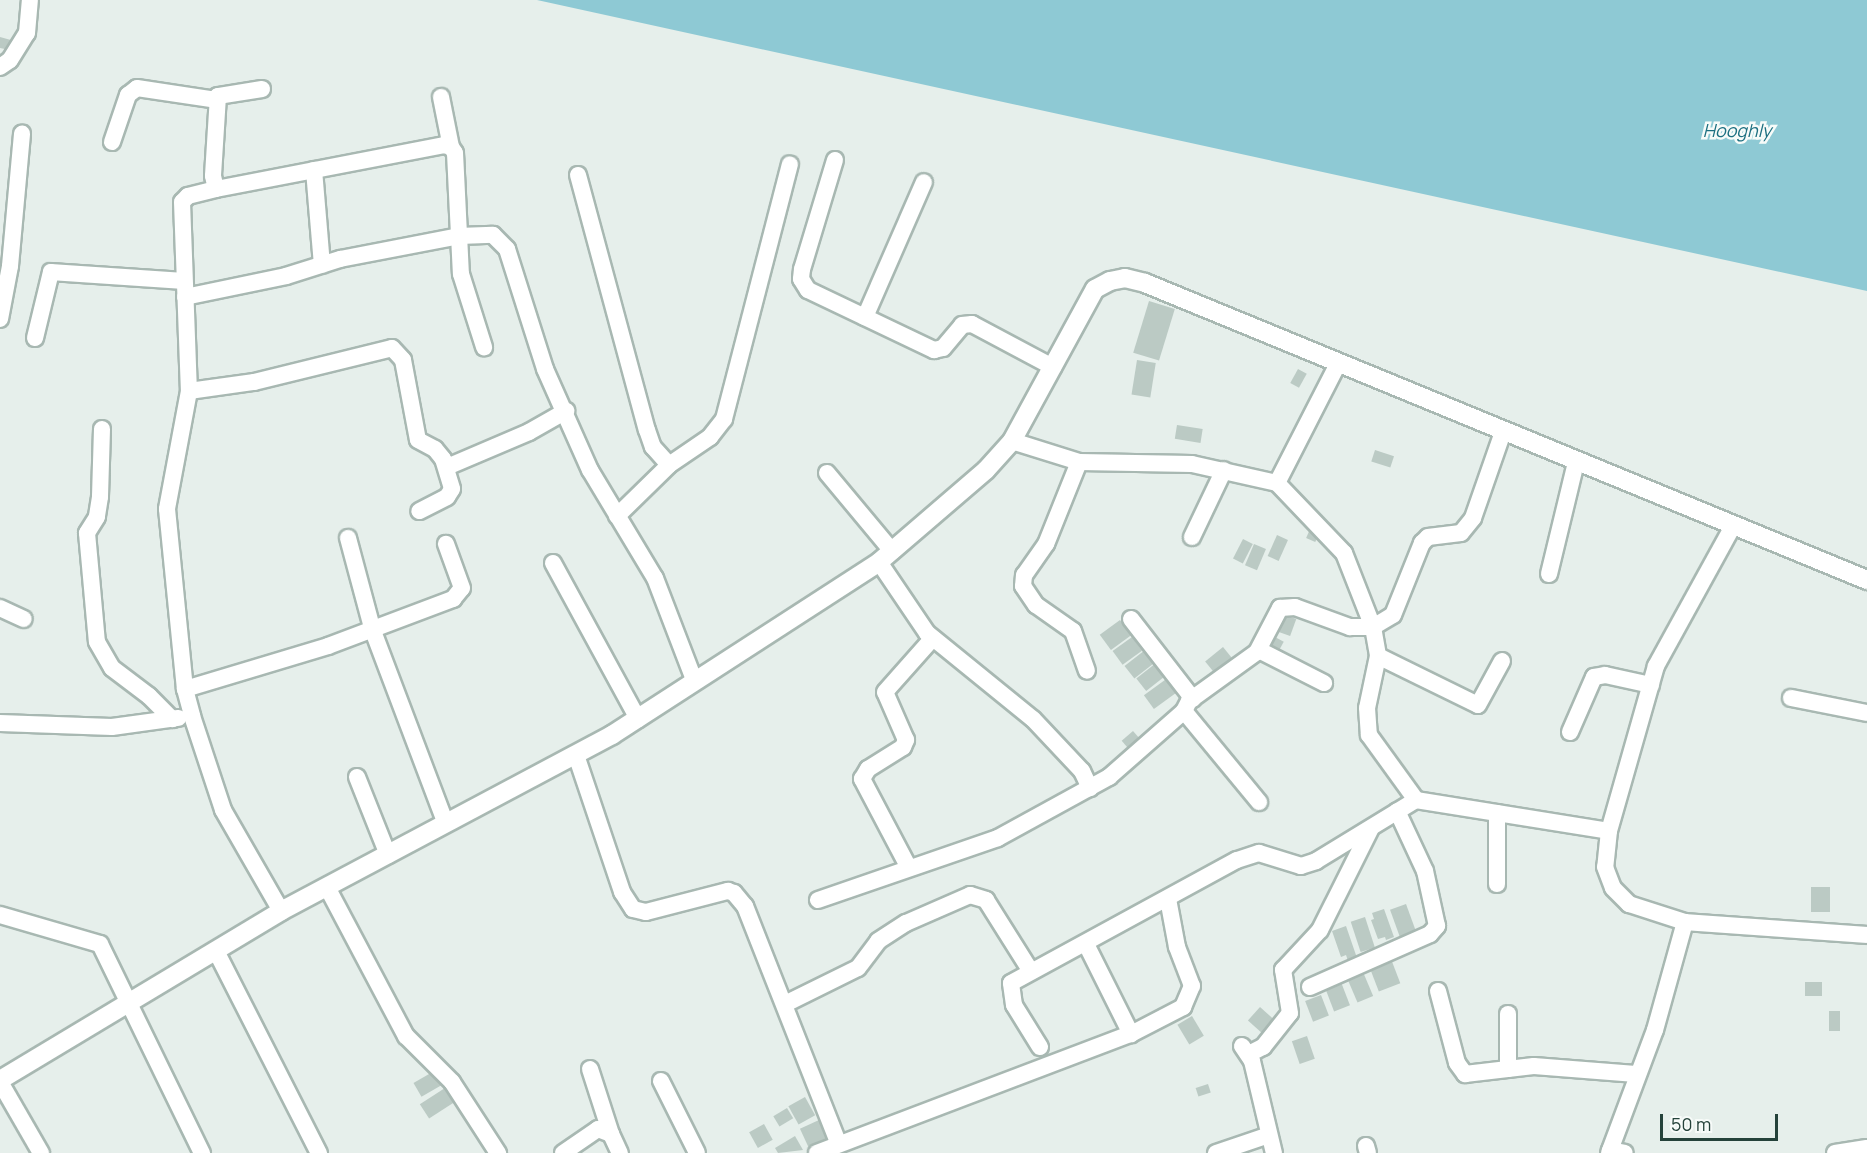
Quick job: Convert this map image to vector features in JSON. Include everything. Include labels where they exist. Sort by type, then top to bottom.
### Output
[{"type":"street","points":[[0,67],[10,60],[27,33],[30,0]]},
{"type":"street","points":[[112,142],[128,95],[137,88],[216,100]]},
{"type":"street","points":[[216,189],[216,100],[221,93],[262,89]]},
{"type":"street","points":[[441,97],[451,147],[455,153],[461,274],[484,347]]},
{"type":"street","points":[[0,319],[10,266],[22,134]]},
{"type":"street","points":[[281,911],[223,810],[185,689],[167,509],[189,392],[182,202],[188,196],[216,189],[444,145],[451,147]]},
{"type":"street","points":[[835,160],[801,279],[808,290],[934,350],[948,343],[962,325],[972,324],[1053,367]]},
{"type":"street","points":[[617,516],[669,465],[710,437],[724,419],[790,164]]},
{"type":"street","points":[[314,170],[322,265]]},
{"type":"street","points":[[578,175],[647,430],[653,447],[669,465]]},
{"type":"street","points":[[865,317],[924,182]]},
{"type":"street","points":[[35,338],[46,279],[51,272],[185,289],[322,265],[459,236],[493,235],[507,249],[545,369],[566,411],[590,470],[655,578],[695,681]]},
{"type":"street","points":[[41,1153],[0,1081],[281,911],[576,754],[638,718],[886,556],[986,470],[1012,441],[1095,289],[1125,278],[1867,580]]},
{"type":"street","points":[[189,392],[254,382],[392,348],[403,360],[419,443],[435,449],[447,467],[450,495],[419,511]]},
{"type":"street","points":[[1277,483],[1338,364]]},
{"type":"street","points":[[447,467],[530,432],[566,411]]},
{"type":"street","points":[[102,429],[100,497],[97,517],[87,533],[97,642],[112,668],[150,696],[172,719]]},
{"type":"street","points":[[818,900],[998,838],[1124,767],[1189,705],[1258,650],[1284,606],[1331,622],[1373,627],[1399,609],[1422,543],[1428,537],[1461,533],[1473,518],[1503,432]]},
{"type":"street","points":[[1012,441],[1079,462],[1192,464],[1277,483],[1344,553],[1373,627],[1378,656],[1367,708],[1369,735],[1416,800]]},
{"type":"street","points":[[1079,462],[1046,544],[1024,575],[1023,586],[1036,604],[1073,631],[1087,671]]},
{"type":"street","points":[[1549,574],[1576,462]]},
{"type":"street","points":[[1192,537],[1224,470]]},
{"type":"street","points":[[827,473],[886,556],[933,638],[1033,719],[1082,771],[1090,788]]},
{"type":"street","points":[[1733,526],[1656,666],[1609,831],[1605,867],[1613,888],[1629,904],[1685,922],[1867,936]]},
{"type":"street","points":[[348,538],[373,631],[446,824]]},
{"type":"street","points":[[185,689],[373,631],[459,594],[462,588],[446,544]]},
{"type":"street","points":[[553,563],[638,718]]},
{"type":"street","points":[[0,608],[24,619]]},
{"type":"street","points":[[1131,620],[1189,705],[1260,802]]},
{"type":"street","points":[[909,867],[862,779],[868,769],[903,747],[906,740],[885,692],[933,638]]},
{"type":"street","points":[[1258,650],[1324,683]]},
{"type":"street","points":[[1378,656],[1478,705],[1502,661]]},
{"type":"street","points":[[1570,732],[1594,677],[1605,675],[1651,685]]},
{"type":"street","points":[[1791,698],[1867,713]]},
{"type":"street","points":[[0,723],[112,727],[192,716]]},
{"type":"street","points":[[576,754],[626,902],[633,909],[646,912],[720,892],[734,892],[746,906],[838,1142]]},
{"type":"street","points":[[357,777],[388,855]]},
{"type":"street","points":[[1040,1047],[1011,994],[1011,983],[1030,970],[1086,944],[1237,860],[1259,853],[1300,866],[1316,861],[1416,800],[1609,831]]},
{"type":"street","points":[[1310,987],[1430,934],[1437,926],[1425,871],[1397,811]]},
{"type":"street","points":[[1497,813],[1497,884]]},
{"type":"street","points":[[1274,1153],[1246,1050],[1263,1047],[1290,1013],[1283,970],[1320,930],[1371,828]]},
{"type":"street","points":[[327,887],[406,1036],[452,1082],[498,1153]]},
{"type":"street","points":[[785,1004],[858,968],[878,941],[906,923],[970,895],[986,900],[1030,970]]},
{"type":"street","points":[[817,1153],[838,1142],[1131,1034],[1183,1007],[1190,996],[1192,986],[1177,947],[1168,899]]},
{"type":"street","points":[[1,917],[93,939],[104,951],[202,1153]]},
{"type":"street","points":[[1614,1152],[1636,1074],[1655,1030],[1685,922]]},
{"type":"street","points":[[1086,944],[1131,1034]]},
{"type":"street","points":[[216,951],[319,1153]]},
{"type":"street","points":[[1437,991],[1461,1070],[1473,1074],[1533,1066],[1636,1074]]},
{"type":"street","points":[[1508,1014],[1508,1069]]},
{"type":"street","points":[[590,1069],[611,1134],[620,1153]]},
{"type":"street","points":[[661,1081],[697,1153]]},
{"type":"street","points":[[564,1153],[598,1129],[611,1134]]},
{"type":"street","points":[[1215,1153],[1269,1135]]},
{"type":"street","points":[[1835,1153],[1867,1148]]},
{"type":"water","name":"Hooghly","points":[[537,0],[1867,0],[1867,291]]},
{"type":"building","points":[[0,37],[18,42],[14,51],[0,48]]},
{"type":"building","points":[[1149,301],[1175,309],[1159,361],[1133,353]]},
{"type":"building","points":[[1137,360],[1156,363],[1150,398],[1132,395]]},
{"type":"building","points":[[1298,369],[1307,374],[1299,388],[1290,383]]},
{"type":"building","points":[[1177,425],[1203,429],[1200,443],[1175,439]]},
{"type":"building","points":[[1375,450],[1394,456],[1390,468],[1371,461]]},
{"type":"building","points":[[1311,527],[1320,531],[1315,542],[1306,538]]},
{"type":"building","points":[[1277,535],[1288,540],[1279,561],[1268,556]]},
{"type":"building","points":[[1243,539],[1253,544],[1243,564],[1233,559]]},
{"type":"building","points":[[1254,544],[1266,549],[1257,570],[1245,565]]},
{"type":"building","points":[[1285,615],[1296,619],[1290,636],[1279,632]]},
{"type":"building","points":[[1120,620],[1131,635],[1111,650],[1100,635]]},
{"type":"building","points":[[1132,637],[1142,651],[1123,665],[1113,651]]},
{"type":"building","points":[[1275,637],[1284,642],[1277,653],[1269,648]]},
{"type":"building","points":[[1223,647],[1236,663],[1218,678],[1205,661]]},
{"type":"building","points":[[1145,650],[1155,663],[1134,679],[1125,666]]},
{"type":"building","points":[[1156,663],[1166,676],[1146,691],[1136,678]]},
{"type":"building","points":[[1169,677],[1179,691],[1154,709],[1144,695]]},
{"type":"building","points":[[1133,731],[1145,745],[1133,754],[1122,741]]},
{"type":"building","points":[[1811,887],[1830,887],[1830,912],[1811,912]]},
{"type":"building","points":[[1406,904],[1417,934],[1401,940],[1390,910]]},
{"type":"building","points":[[1384,909],[1394,937],[1386,940],[1385,937],[1378,939],[1371,920],[1374,919],[1372,913]]},
{"type":"building","points":[[1365,917],[1375,947],[1361,952],[1351,922]]},
{"type":"building","points":[[1346,926],[1357,958],[1348,961],[1346,955],[1341,957],[1332,931]]},
{"type":"building","points":[[1391,959],[1400,983],[1379,992],[1370,967]]},
{"type":"building","points":[[1363,972],[1373,996],[1358,1003],[1347,979]]},
{"type":"building","points":[[1341,982],[1350,1005],[1334,1011],[1325,988]]},
{"type":"building","points":[[1805,982],[1822,982],[1822,996],[1805,996]]},
{"type":"building","points":[[1321,995],[1329,1016],[1313,1022],[1305,1001]]},
{"type":"building","points":[[1260,1007],[1278,1023],[1266,1036],[1248,1020]]},
{"type":"building","points":[[1829,1011],[1840,1011],[1840,1031],[1829,1031]]},
{"type":"building","points":[[1192,1016],[1204,1036],[1189,1044],[1177,1025]]},
{"type":"building","points":[[1307,1036],[1315,1059],[1300,1064],[1292,1041]]},
{"type":"building","points":[[436,1070],[444,1084],[421,1097],[413,1083]]},
{"type":"building","points":[[1208,1084],[1211,1093],[1198,1097],[1196,1088]]},
{"type":"building","points":[[445,1088],[454,1102],[429,1119],[420,1104]]},
{"type":"building","points":[[805,1097],[815,1115],[799,1125],[788,1106]]},
{"type":"building","points":[[787,1108],[793,1118],[779,1127],[773,1116]]},
{"type":"building","points":[[819,1120],[829,1141],[810,1150],[800,1129]]},
{"type":"building","points":[[764,1124],[773,1140],[758,1148],[749,1132]]},
{"type":"building","points":[[795,1136],[803,1150],[778,1153],[775,1148]]}]
